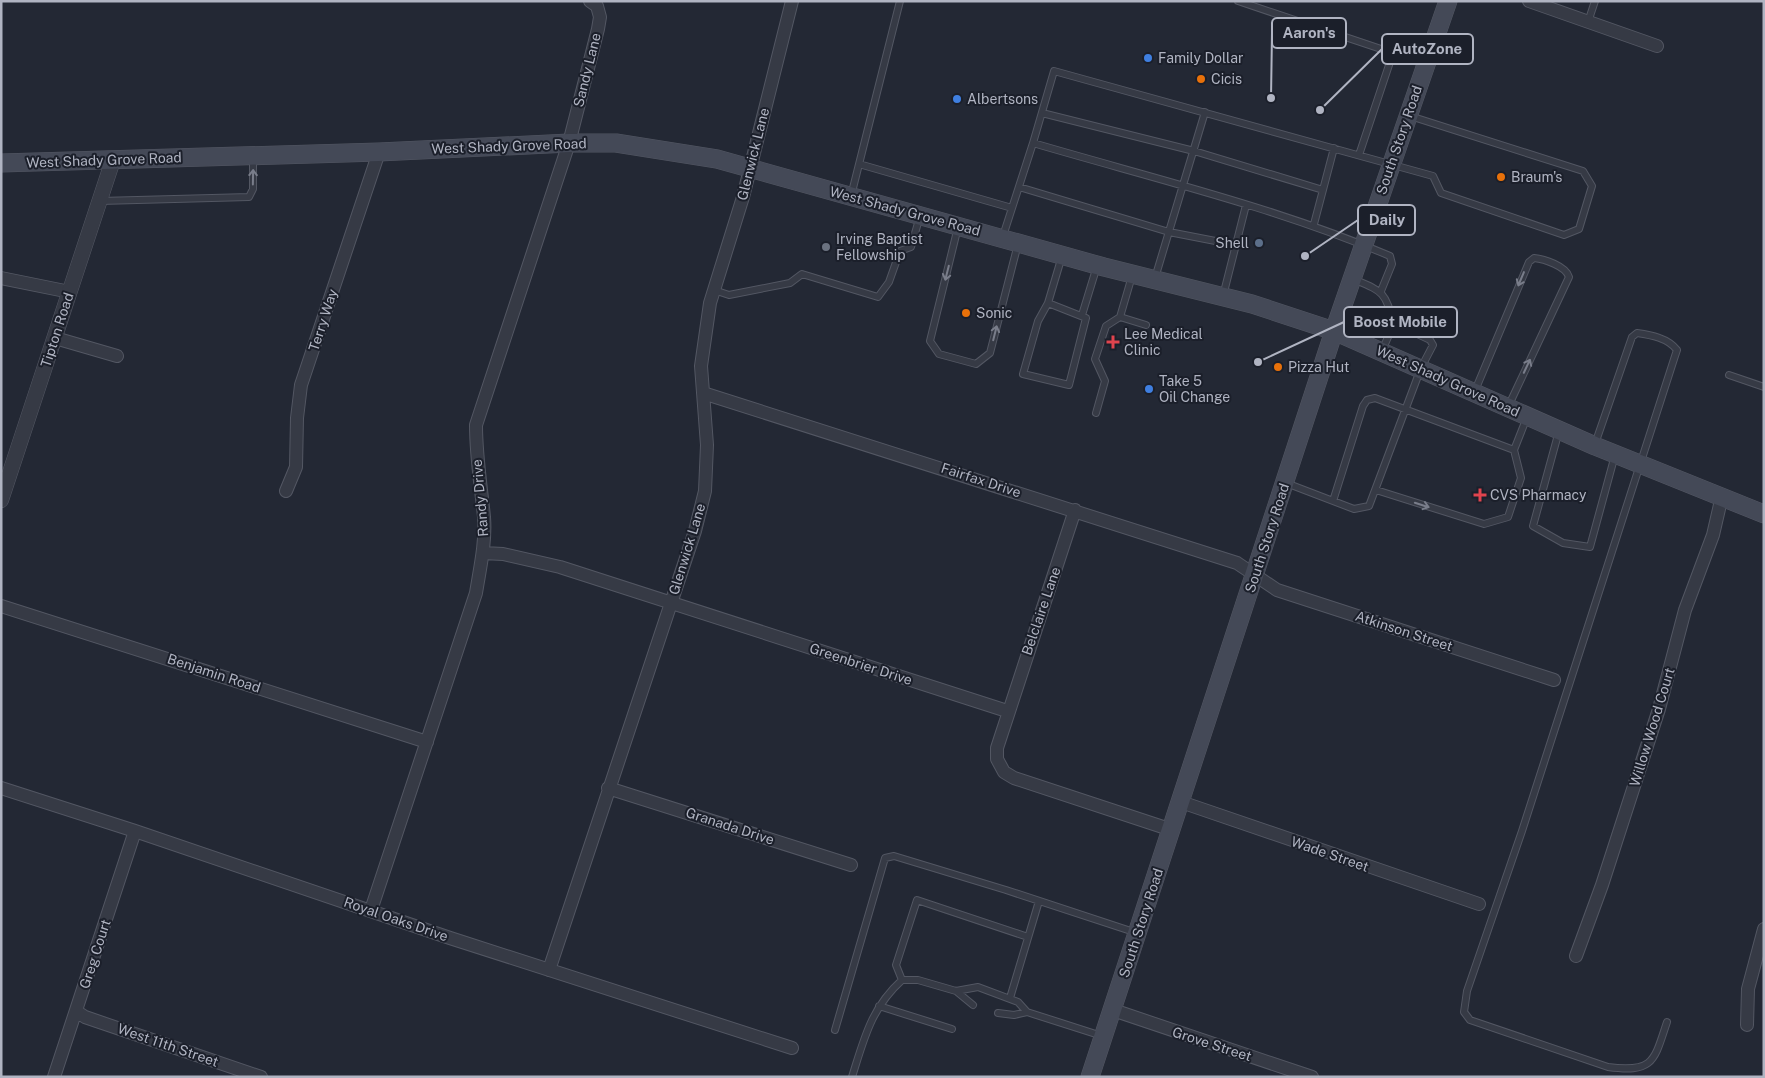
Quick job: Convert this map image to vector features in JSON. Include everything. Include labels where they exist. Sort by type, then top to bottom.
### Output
[{"type":"main road","name":"South Story Road","points":[[1090,1077],[1351,279],[1448,1]]},
{"type":"main road","name":"West Shady Grove Road","points":[[1,163],[378,152],[569,142],[616,143],[700,156],[750,168],[1097,265],[1223,297],[1334,331],[1421,368],[1473,394],[1595,446],[1764,514]]},
{"type":"street","name":"Sandy Lane","points":[[569,142],[600,17],[597,6],[590,1]]},
{"type":"street","name":"Glenwick Lane","points":[[549,970],[695,531],[705,491],[707,445],[701,366],[704,338],[714,290],[750,168],[792,1]]},
{"type":"street","points":[[1535,2],[1657,46]]},
{"type":"street","name":"Randy Drive","points":[[371,910],[476,593],[483,553],[484,519],[476,457],[476,425],[569,142]]},
{"type":"street","name":"Terry Way","points":[[286,491],[296,467],[297,418],[301,385],[378,152]]},
{"type":"street","name":"Tipton Road","points":[[1,500],[113,160]]},
{"type":"street","points":[[1,278],[70,292]]},
{"type":"street","points":[[55,338],[117,356]]},
{"type":"street","name":"Fairfax Drive","points":[[703,393],[1075,510],[1236,563],[1255,576]]},
{"type":"street","name":"Willow Wood Court","points":[[1576,956],[1602,885],[1659,709],[1684,610],[1713,534],[1722,496]]},
{"type":"street","name":"Belclaire Lane","points":[[1008,712],[1075,510]]},
{"type":"street","name":"Greenbrier Drive","points":[[483,553],[503,554],[530,559],[1008,712]]},
{"type":"street","name":"Atkinson Street","points":[[1255,576],[1278,590],[1554,680]]},
{"type":"street","name":"Benjamin Road","points":[[1,606],[427,742]]},
{"type":"street","points":[[1008,712],[997,748],[997,760],[1004,772],[1014,778],[1172,830]]},
{"type":"street","name":"Royal Oaks Drive","points":[[1,788],[549,970],[792,1048]]},
{"type":"street","name":"Granada Drive","points":[[608,788],[851,865]]},
{"type":"street","name":"Wade Street","points":[[1181,802],[1479,904]]},
{"type":"street","name":"Greg Court","points":[[54,1077],[135,831]]},
{"type":"street","points":[[1747,1025],[1748,989],[1764,929]]},
{"type":"street","name":"Grove Street","points":[[1113,1010],[1312,1077]]},
{"type":"street","name":"West 11th Street","points":[[76,1011],[85,1017],[254,1076]]},
{"type":"lane","points":[[851,196],[900,1]]},
{"type":"lane","points":[[1238,1],[1425,65]]},
{"type":"lane","points":[[1588,22],[1595,1]]},
{"type":"lane","points":[[1358,154],[1393,53]]},
{"type":"lane","points":[[958,226],[930,341],[939,354],[976,364],[990,353],[1010,240],[1012,208],[1054,71],[1433,176],[1441,193],[1564,235],[1578,229],[1592,186],[1583,170],[1407,115]]},
{"type":"lane","points":[[1155,280],[1205,112]]},
{"type":"lane","points":[[1042,113],[1194,151],[1323,190]]},
{"type":"lane","points":[[1033,143],[1314,224],[1363,244],[1390,256],[1392,264],[1381,291]]},
{"type":"lane","points":[[1314,224],[1334,148]]},
{"type":"lane","points":[[100,201],[248,197],[253,189],[253,156]]},
{"type":"lane","points":[[859,164],[1012,208]]},
{"type":"lane","points":[[1019,187],[1169,232],[1236,245]]},
{"type":"lane","points":[[1223,297],[1246,205]]},
{"type":"lane","points":[[714,290],[729,295],[790,283],[802,274],[878,297],[889,282],[900,251],[911,247],[921,215]]},
{"type":"lane","points":[[1048,303],[1086,318],[1069,386],[1023,374],[1038,321],[1048,303],[1063,255]]},
{"type":"lane","points":[[1473,394],[1529,262],[1538,259],[1556,266],[1565,270],[1568,277],[1507,408]]},
{"type":"lane","points":[[1082,315],[1097,265]]},
{"type":"lane","points":[[1096,413],[1105,381],[1095,359],[1106,326],[1120,317],[1132,274]]},
{"type":"lane","points":[[1351,279],[1381,291],[1390,308],[1394,323],[1382,351]]},
{"type":"lane","points":[[1120,317],[1146,324]]},
{"type":"lane","points":[[1285,482],[1354,509],[1369,506],[1421,368],[1433,345],[1430,340],[1394,323]]},
{"type":"lane","points":[[1595,446],[1632,337],[1637,333],[1663,339],[1674,346],[1676,356],[1467,992],[1464,1012],[1470,1020],[1608,1067],[1630,1070],[1644,1068],[1656,1056],[1667,1022]]},
{"type":"lane","points":[[1729,375],[1764,387]]},
{"type":"lane","points":[[1333,501],[1363,406],[1367,400],[1375,398],[1514,450]]},
{"type":"lane","points":[[1376,490],[1484,524],[1508,516],[1521,478],[1514,450],[1528,417]]},
{"type":"lane","points":[[1559,430],[1533,526],[1563,544],[1590,547],[1615,454]]},
{"type":"lane","points":[[835,1030],[885,858],[894,856],[1138,933]]},
{"type":"lane","points":[[902,980],[896,965],[917,900],[1028,937]]},
{"type":"lane","points":[[1010,998],[1039,901]]},
{"type":"lane","points":[[852,1077],[868,1026],[878,1006],[886,994],[902,980],[918,980],[956,991],[973,1005]]},
{"type":"lane","points":[[956,991],[978,988],[1010,998],[1018,1002],[1026,1012]]},
{"type":"lane","points":[[878,1006],[952,1030]]},
{"type":"lane","points":[[998,1013],[1014,1015],[1026,1012],[1104,1037]]},
{"type":"place","name":"Family Dollar","points":[[1148,58]]},
{"type":"place","name":"Cicis","points":[[1201,79]]},
{"type":"place","name":"Aaron's","points":[[1271,98]]},
{"type":"place","name":"Albertsons","points":[[957,99]]},
{"type":"place","name":"AutoZone","points":[[1320,110]]},
{"type":"place","name":"Braum's","points":[[1501,177]]},
{"type":"place","name":"Shell","points":[[1259,243]]},
{"type":"place","name":"Irving Baptist Fellowship","points":[[826,247]]},
{"type":"place","name":"Daily","points":[[1305,256]]},
{"type":"place","name":"Sonic","points":[[966,313]]},
{"type":"place","name":"Lee Medical Clinic","points":[[1113,342]]},
{"type":"place","name":"Boost Mobile","points":[[1258,362]]},
{"type":"place","name":"Pizza Hut","points":[[1278,367]]},
{"type":"place","name":"Take 5 Oil Change","points":[[1149,389]]},
{"type":"place","name":"CVS Pharmacy","points":[[1480,495]]}]
